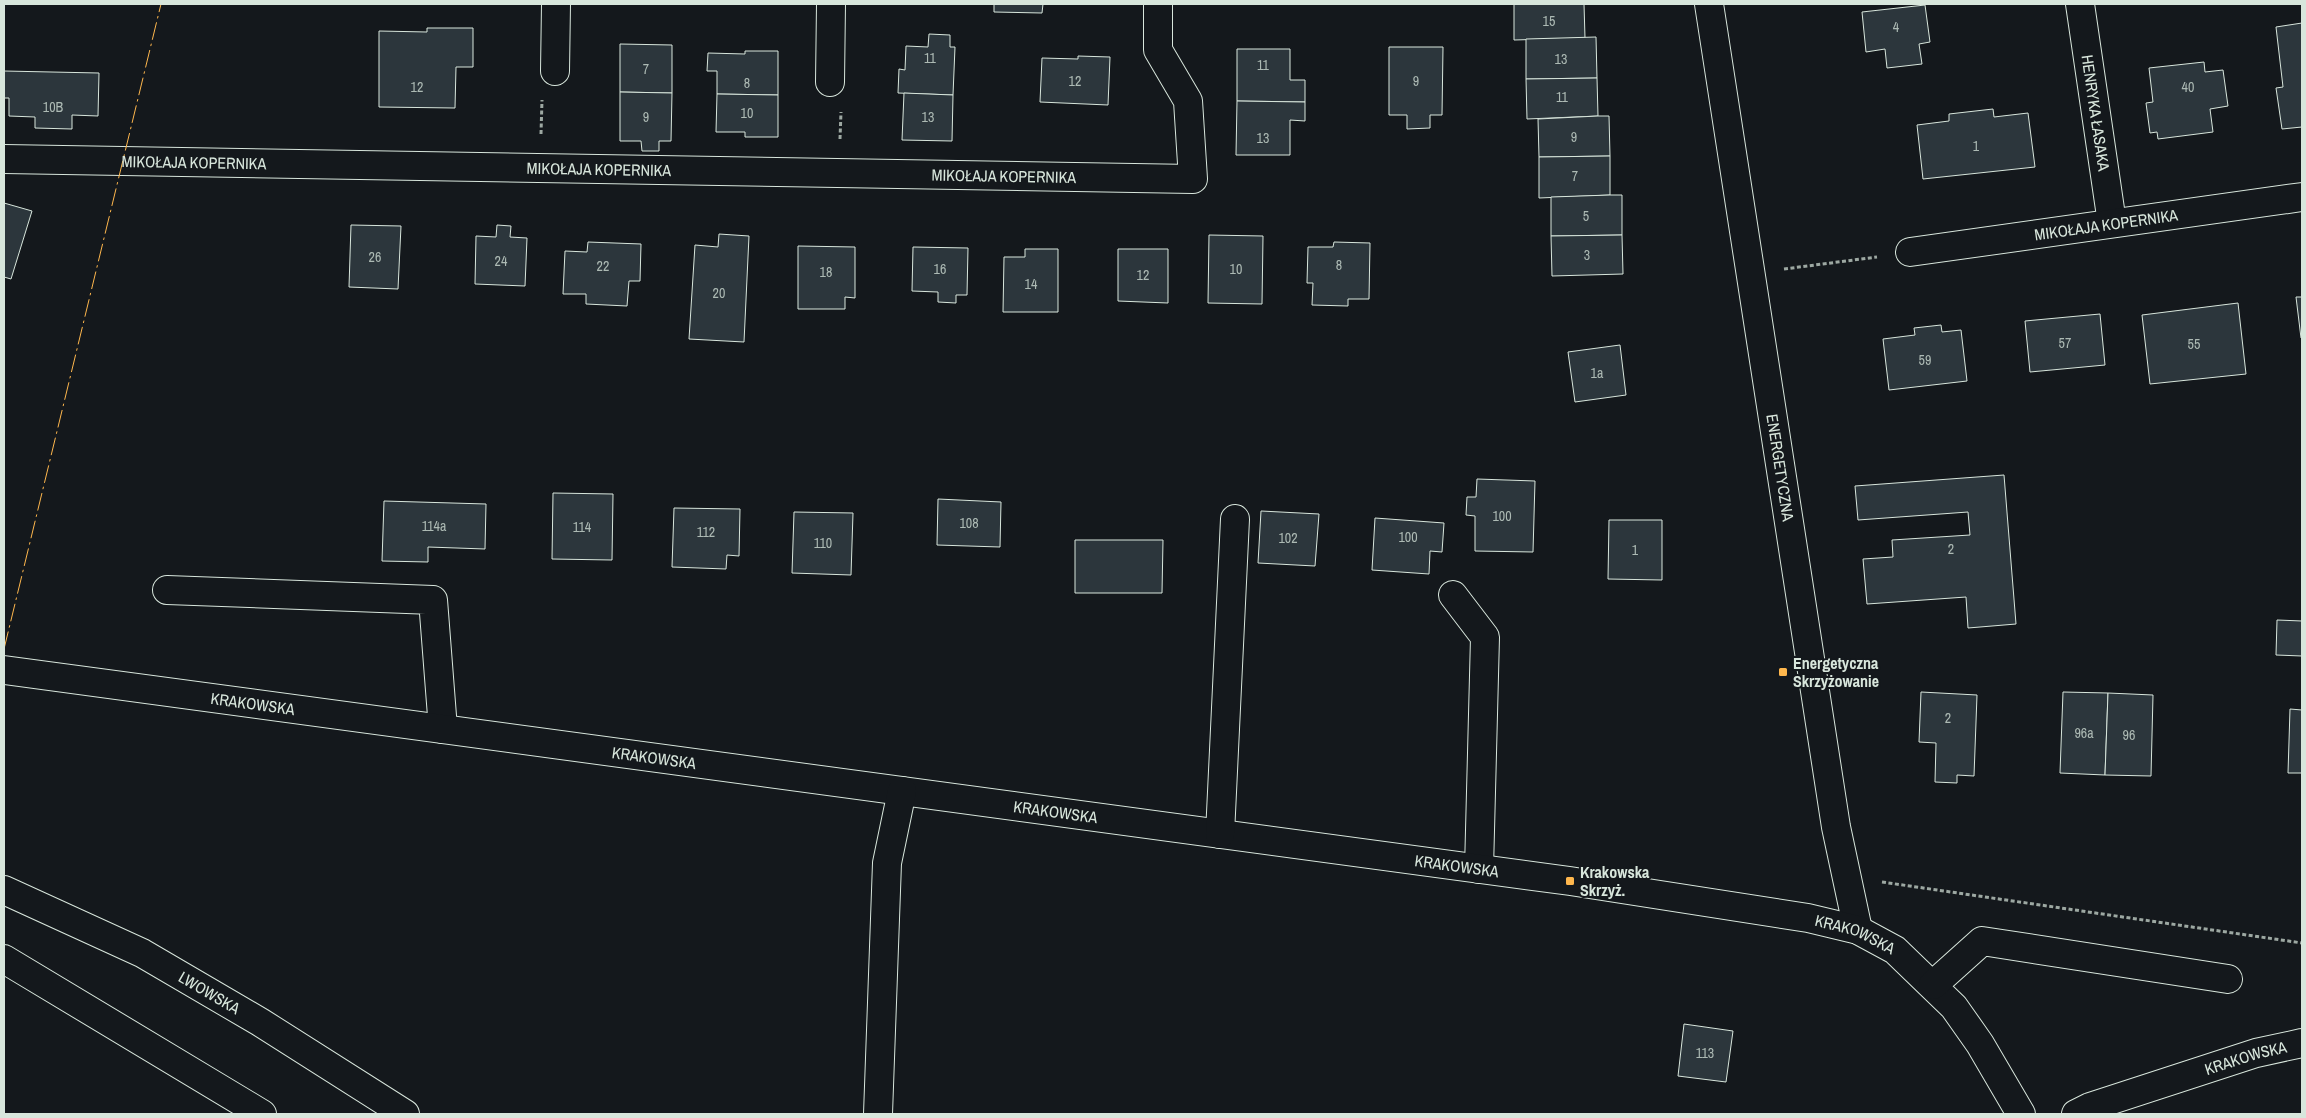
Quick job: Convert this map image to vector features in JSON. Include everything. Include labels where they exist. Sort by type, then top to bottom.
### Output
[{"type":"street","points":[[556,4],[556,71]]},
{"type":"street","points":[[830,82],[831,4]]},
{"type":"street","name":"MIKOŁAJA KOPERNIKA","points":[[4,159],[1193,179],[1188,100],[1158,50],[1158,4]]},
{"type":"street","name":"ENERGETYCZNA","points":[[1709,4],[1836,827],[1858,930]]},
{"type":"street","name":"HENRYKA ŁASAKA","points":[[2080,4],[2112,223]]},
{"type":"street","name":"MIKOŁAJA KOPERNIKA","points":[[1910,252],[2302,197]]},
{"type":"street","points":[[1220,834],[1235,520]]},
{"type":"street","points":[[167,590],[433,600],[443,730]]},
{"type":"street","points":[[1453,595],[1485,637],[1479,869]]},
{"type":"street","name":"KRAKOWSKA","points":[[4,670],[1601,885],[1808,918],[1858,930],[1895,950],[1954,1007],[1980,1044],[2021,1114]]},
{"type":"street","points":[[878,1114],[887,863],[902,791]]},
{"type":"street","name":"LWOWSKA","points":[[4,890],[142,953],[260,1022],[405,1114]]},
{"type":"street","points":[[1933,985],[1982,940],[2228,979]]},
{"type":"street","points":[[4,959],[262,1114]]},
{"type":"street","name":"KRAKOWSKA","points":[[2076,1114],[2090,1107],[2256,1052],[2302,1043]]},
{"type":"path","points":[[540,169],[542,93],[556,71]]},
{"type":"path","points":[[830,82],[841,98],[840,174]]},
{"type":"path","points":[[1752,274],[1910,252]]},
{"type":"path","points":[[1847,876],[2302,943]]},
{"type":"building","points":[[994,4],[1043,4],[1042,13],[994,12]]},
{"type":"building","points":[[1514,4],[1584,4],[1585,38],[1514,40]]},
{"type":"building","points":[[1925,5],[1930,42],[1919,44],[1922,64],[1887,68],[1885,49],[1866,52],[1862,12]]},
{"type":"building","points":[[2302,23],[2302,127],[2282,129],[2276,88],[2283,87],[2276,27]]},
{"type":"building","points":[[427,28],[473,28],[473,67],[456,67],[455,108],[379,107],[379,31],[427,32]]},
{"type":"building","points":[[929,34],[950,35],[950,47],[955,47],[953,95],[898,93],[899,69],[905,70],[906,46],[928,47]]},
{"type":"building","points":[[1596,37],[1597,78],[1526,79],[1526,39]]},
{"type":"building","points":[[620,44],[672,45],[672,93],[620,92]]},
{"type":"building","points":[[1389,47],[1443,47],[1442,115],[1430,115],[1430,128],[1407,129],[1407,115],[1389,115]]},
{"type":"building","points":[[1237,49],[1290,49],[1290,80],[1305,80],[1305,102],[1237,101]]},
{"type":"building","points":[[745,51],[778,51],[778,95],[717,94],[717,71],[707,71],[708,53],[745,54]]},
{"type":"building","points":[[1078,56],[1110,57],[1108,105],[1040,102],[1042,58],[1078,59]]},
{"type":"building","points":[[2204,62],[2205,72],[2223,70],[2228,106],[2210,109],[2213,132],[2158,139],[2157,132],[2150,133],[2146,103],[2153,102],[2149,68]]},
{"type":"building","points":[[4,71],[99,73],[98,116],[72,115],[72,129],[35,128],[35,117],[9,116],[9,98],[4,98]]},
{"type":"building","points":[[1597,78],[1598,116],[1527,119],[1526,79]]},
{"type":"building","points":[[620,92],[672,93],[671,141],[659,141],[659,151],[642,151],[641,141],[620,141]]},
{"type":"building","points":[[904,93],[953,95],[952,141],[902,140]]},
{"type":"building","points":[[717,94],[778,95],[778,137],[745,137],[745,132],[716,132]]},
{"type":"building","points":[[1237,101],[1305,102],[1305,121],[1290,120],[1290,155],[1236,155]]},
{"type":"building","points":[[1993,109],[1994,117],[2028,113],[2035,167],[1923,179],[1917,125],[1949,121],[1949,114]]},
{"type":"building","points":[[1609,116],[1610,156],[1539,157],[1538,119]]},
{"type":"building","points":[[1610,156],[1610,195],[1539,198],[1539,157]]},
{"type":"building","points":[[1622,195],[1622,235],[1551,236],[1551,197]]},
{"type":"building","points":[[4,203],[32,211],[11,279],[4,277]]},
{"type":"building","points":[[351,225],[401,226],[398,289],[349,287]]},
{"type":"building","points":[[497,225],[511,226],[510,237],[527,238],[525,286],[475,284],[476,236],[496,237]]},
{"type":"building","points":[[719,234],[749,236],[744,342],[689,339],[695,245],[718,247]]},
{"type":"building","points":[[1209,235],[1263,236],[1262,304],[1208,303]]},
{"type":"building","points":[[1622,235],[1623,274],[1552,276],[1551,236]]},
{"type":"building","points":[[588,242],[641,244],[640,281],[629,281],[627,306],[586,304],[586,294],[563,294],[565,251],[587,252]]},
{"type":"building","points":[[1334,242],[1370,243],[1369,299],[1348,299],[1348,306],[1312,305],[1313,283],[1307,283],[1308,247],[1333,247]]},
{"type":"building","points":[[798,246],[855,247],[855,298],[845,297],[845,309],[798,309]]},
{"type":"building","points":[[913,247],[968,248],[967,295],[956,295],[956,303],[938,302],[938,292],[912,291]]},
{"type":"building","points":[[1025,249],[1058,249],[1058,312],[1003,312],[1004,257],[1025,257]]},
{"type":"building","points":[[1118,249],[1168,249],[1168,303],[1118,301]]},
{"type":"building","points":[[2296,297],[2302,297],[2302,338],[2301,338]]},
{"type":"building","points":[[2238,303],[2246,374],[2150,384],[2142,315]]},
{"type":"building","points":[[2100,314],[2105,365],[2030,372],[2025,321]]},
{"type":"building","points":[[1941,325],[1942,332],[1961,330],[1967,381],[1889,390],[1883,339],[1915,335],[1914,328]]},
{"type":"building","points":[[1620,345],[1626,395],[1575,402],[1568,352]]},
{"type":"building","points":[[2004,475],[2016,624],[1968,628],[1966,597],[1867,604],[1863,559],[1893,557],[1892,540],[1970,535],[1968,512],[1858,520],[1855,486]]},
{"type":"building","points":[[1477,479],[1535,481],[1533,552],[1475,551],[1475,516],[1466,515],[1467,497],[1476,497]]},
{"type":"building","points":[[553,493],[613,494],[612,560],[552,559]]},
{"type":"building","points":[[938,499],[1001,502],[1000,547],[937,545]]},
{"type":"building","points":[[384,501],[486,504],[485,549],[428,547],[428,562],[382,561]]},
{"type":"building","points":[[674,508],[740,509],[739,556],[727,555],[726,569],[672,567]]},
{"type":"building","points":[[1261,511],[1319,514],[1315,566],[1258,563]]},
{"type":"building","points":[[794,512],[853,513],[851,575],[792,573]]},
{"type":"building","points":[[1375,518],[1444,523],[1442,552],[1430,551],[1429,574],[1372,570]]},
{"type":"building","points":[[1609,520],[1662,520],[1662,580],[1608,579]]},
{"type":"building","points":[[1075,540],[1163,540],[1162,593],[1075,593]]},
{"type":"building","points":[[2277,620],[2302,621],[2302,656],[2276,655]]},
{"type":"building","points":[[1921,692],[1977,695],[1974,776],[1957,775],[1957,783],[1935,782],[1936,743],[1919,742]]},
{"type":"building","points":[[2063,692],[2108,693],[2105,775],[2060,773]]},
{"type":"building","points":[[2108,693],[2153,695],[2151,776],[2105,775]]},
{"type":"building","points":[[2290,709],[2302,710],[2302,773],[2288,773]]},
{"type":"building","points":[[1684,1024],[1733,1031],[1726,1082],[1678,1076]]},
{"type":"power","points":[[4,649],[161,4]]},
{"type":"place","name":"Energetyczna Skrzyżowanie","points":[[1783,672]]},
{"type":"place","name":"Krakowska Skrzyż.","points":[[1570,881]]}]
